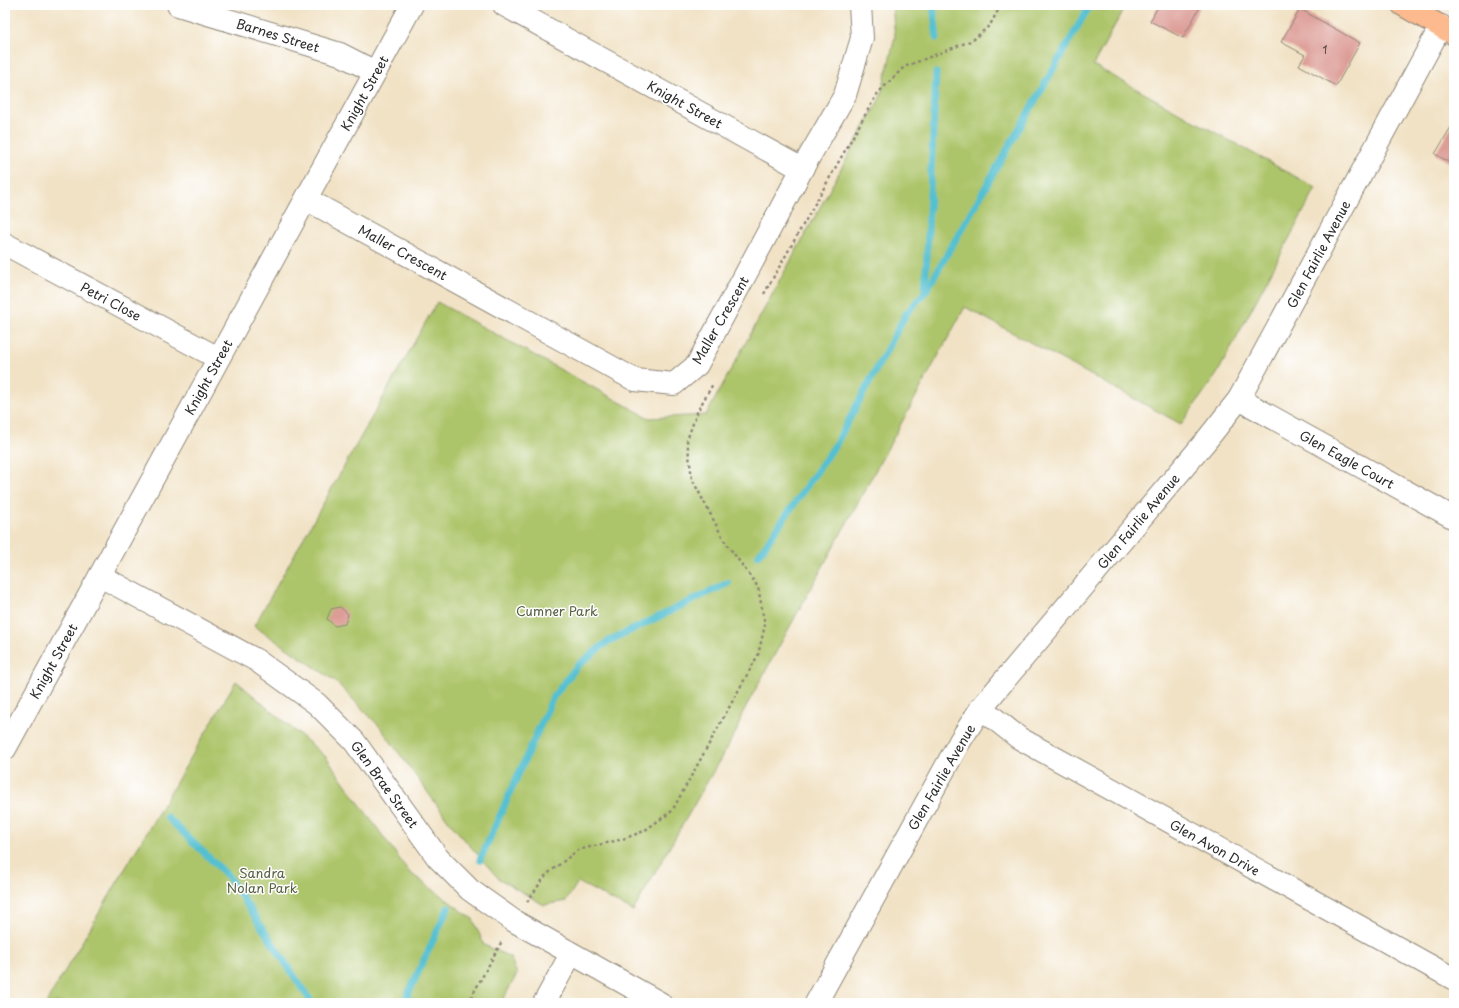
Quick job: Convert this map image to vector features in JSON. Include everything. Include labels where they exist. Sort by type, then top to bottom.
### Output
[{"type":"main road","points":[[1403,5],[1447,30]]},
{"type":"street","name":"Barnes Street","points":[[178,5],[340,54],[375,72]]},
{"type":"street","name":"Knight Street","points":[[5,749],[11,722],[100,576],[412,5]]},
{"type":"street","name":"Knight Street","points":[[504,5],[802,169]]},
{"type":"street","name":"Maller Crescent","points":[[306,199],[635,380],[674,384],[697,365],[802,169],[845,95],[862,38],[860,5]]},
{"type":"street","name":"Glen Fairlie Avenue","points":[[816,1003],[960,741],[981,708],[1205,442],[1239,399],[1447,30]]},
{"type":"street","name":"Petri Close","points":[[5,244],[218,358]]},
{"type":"street","name":"Glen Eagle Court","points":[[1239,399],[1454,518]]},
{"type":"street","name":"Glen Brae Street","points":[[100,576],[256,660],[317,704],[354,741],[438,858],[470,890],[514,921],[660,1003]]},
{"type":"street","name":"Glen Avon Drive","points":[[981,708],[1019,738],[1454,979]]},
{"type":"street","points":[[544,1003],[571,954]]},
{"type":"path","points":[[760,300],[877,94],[904,67],[973,40],[990,25],[1001,5]]},
{"type":"path","points":[[468,1003],[514,921],[546,875],[578,850],[623,839],[644,831],[672,812],[758,655],[765,625],[758,587],[724,540],[692,479],[687,440],[698,410],[714,383]]},
{"type":"green space","name":"Cumner Park","points":[[892,5],[1126,5],[1093,65],[1316,188],[1217,374],[1181,424],[965,307],[742,714],[737,730],[633,911],[578,882],[566,901],[544,905],[498,878],[450,823],[380,727],[335,681],[254,626],[437,302],[649,418],[706,415],[880,98],[895,37]]},
{"type":"green space","name":"Sandra Nolan Park","points":[[236,681],[325,756],[409,872],[473,919],[484,945],[510,957],[517,974],[501,1003],[46,1003]]},
{"type":"building","points":[[1159,5],[1201,5],[1183,38],[1150,21]]},
{"type":"building","points":[[1300,9],[1360,43],[1336,86],[1299,65],[1305,55],[1281,42]]},
{"type":"building","points":[[1454,122],[1454,165],[1435,154]]},
{"type":"building","points":[[340,607],[348,614],[345,624],[335,626],[327,619],[331,609]]},
{"type":"waterway","points":[[933,5],[937,38]]},
{"type":"waterway","points":[[926,291],[1090,5]]},
{"type":"waterway","points":[[758,556],[836,444],[906,314],[925,292],[936,73]]},
{"type":"waterway","points":[[480,860],[553,697],[578,665],[607,642],[728,583]]},
{"type":"waterway","points":[[167,817],[228,876],[312,1003]]},
{"type":"waterway","points":[[404,1003],[448,908]]}]
